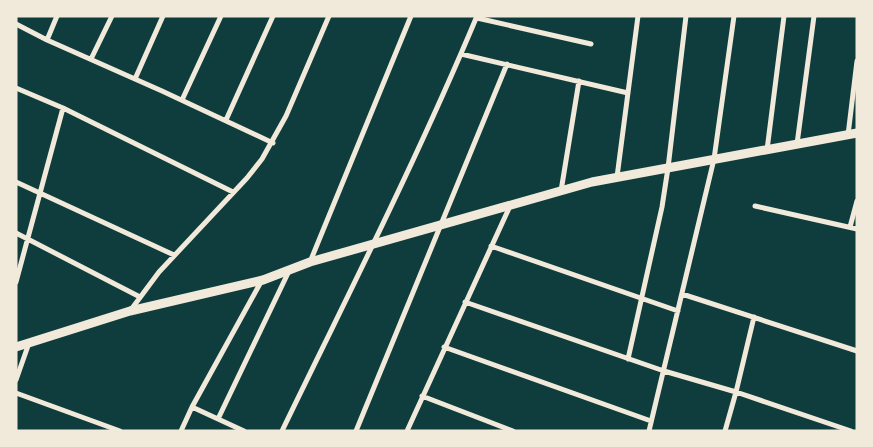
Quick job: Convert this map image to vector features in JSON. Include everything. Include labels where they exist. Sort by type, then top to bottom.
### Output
[{"type":"street","points":[[47,40],[57,16]]},
{"type":"street","points":[[91,60],[112,16]]},
{"type":"street","points":[[135,78],[163,16]]},
{"type":"street","points":[[182,100],[221,16]]},
{"type":"street","points":[[226,120],[272,16]]},
{"type":"street","points":[[130,311],[159,272],[262,159],[286,116],[328,16]]},
{"type":"street","points":[[310,262],[411,16]]},
{"type":"street","points":[[616,178],[638,16]]},
{"type":"street","points":[[628,359],[668,168],[686,16]]},
{"type":"street","points":[[649,431],[714,160],[734,16]]},
{"type":"street","points":[[767,150],[784,16]]},
{"type":"street","points":[[797,144],[814,16]]},
{"type":"street","points":[[282,431],[373,244],[477,17],[591,44]]},
{"type":"street","points":[[16,24],[272,143]]},
{"type":"street","points":[[461,54],[628,92]]},
{"type":"street","points":[[16,346],[130,311],[262,280],[310,262],[592,182],[852,134],[857,61]]},
{"type":"street","points":[[356,431],[507,64]]},
{"type":"street","points":[[561,191],[579,81]]},
{"type":"street","points":[[16,88],[63,108],[233,192]]},
{"type":"street","points":[[16,282],[63,108]]},
{"type":"street","points":[[16,182],[174,255]]},
{"type":"street","points":[[850,227],[857,201]]},
{"type":"street","points":[[407,431],[510,205]]},
{"type":"street","points":[[755,206],[857,229]]},
{"type":"street","points":[[16,233],[29,238],[140,297]]},
{"type":"street","points":[[491,246],[678,312]]},
{"type":"street","points":[[218,419],[290,270]]},
{"type":"street","points":[[181,431],[192,407],[262,280]]},
{"type":"street","points":[[682,294],[857,351]]},
{"type":"street","points":[[465,302],[628,359],[736,392],[851,431]]},
{"type":"street","points":[[725,431],[754,317]]},
{"type":"street","points":[[16,380],[29,343]]},
{"type":"street","points":[[444,347],[652,421]]},
{"type":"street","points":[[16,393],[120,431]]},
{"type":"street","points":[[422,396],[513,431]]},
{"type":"street","points":[[192,407],[234,429],[244,431]]}]
